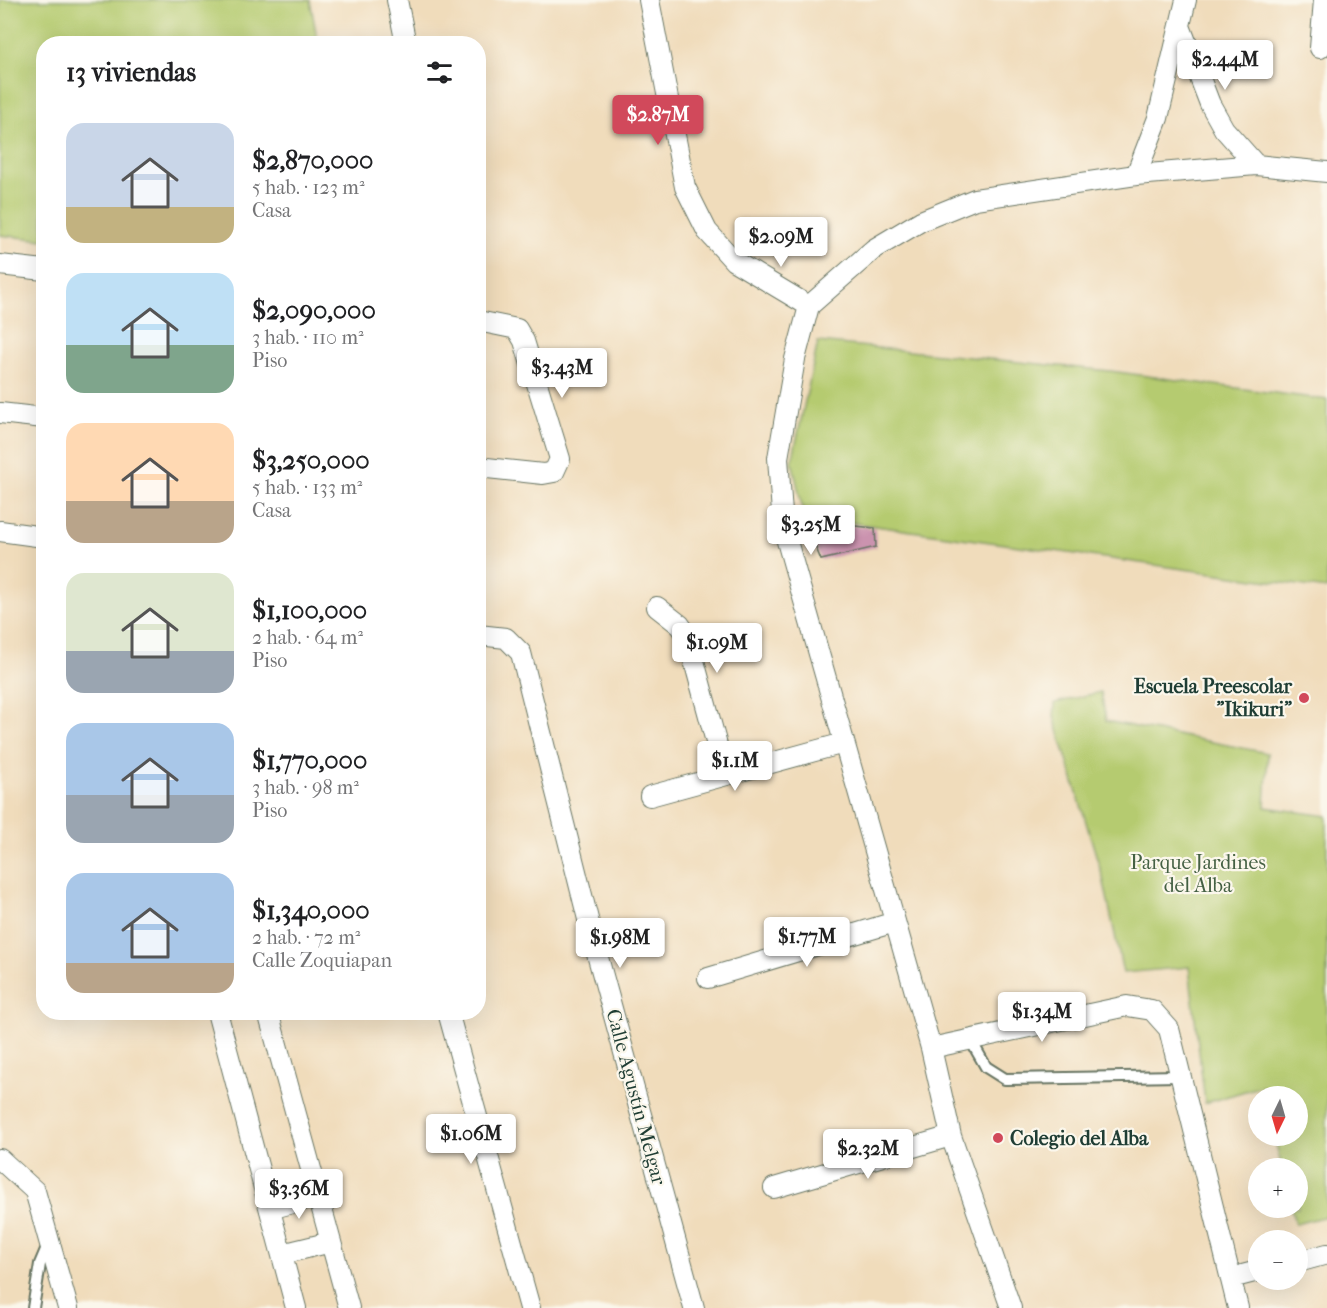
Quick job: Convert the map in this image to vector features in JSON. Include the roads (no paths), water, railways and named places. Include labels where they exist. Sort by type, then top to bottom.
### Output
[{"type":"street","points":[[397,0],[404,36]]},
{"type":"street","points":[[649,0],[685,187],[707,231],[734,261],[809,306]]},
{"type":"street","points":[[1136,175],[1158,118],[1186,0]]},
{"type":"street","points":[[1320,48],[1324,0]]},
{"type":"street","points":[[1180,26],[1210,104],[1224,129],[1256,165]]},
{"type":"street","points":[[1011,1308],[951,1136],[931,1048],[783,527],[778,458],[795,359],[809,306],[874,249],[921,221],[975,199],[1136,175],[1256,165],[1327,172]]},
{"type":"street","points":[[0,265],[36,269]]},
{"type":"street","points":[[486,323],[517,329],[524,340],[560,459],[554,472],[543,474],[486,468]]},
{"type":"street","points":[[0,413],[36,417]]},
{"type":"street","points":[[0,531],[36,536]]},
{"type":"street","points":[[657,607],[680,625],[687,635],[725,775]]},
{"type":"street","name":"Calle Agustín Melgar","points":[[486,636],[506,638],[521,653],[594,943],[694,1308]]},
{"type":"street","points":[[650,796],[844,743]]},
{"type":"street","points":[[708,978],[895,922]]},
{"type":"street","points":[[931,1048],[1127,1005],[1152,1010],[1169,1029],[1238,1308]]},
{"type":"street","points":[[219,1020],[296,1308]]},
{"type":"street","points":[[270,1020],[349,1308]]},
{"type":"street","points":[[450,1020],[530,1308]]},
{"type":"street","points":[[774,1188],[951,1136]]},
{"type":"street","points":[[0,1159],[25,1179],[35,1191],[68,1308]]},
{"type":"street","points":[[270,1209],[318,1196]]},
{"type":"street","points":[[282,1254],[331,1242]]},
{"type":"street","points":[[1308,1259],[1327,1254]]},
{"type":"street","points":[[1231,1278],[1248,1274]]},
{"type":"lane","points":[[970,1039],[986,1067],[1005,1078],[1180,1077]]},
{"type":"lane","points":[[33,1308],[40,1264],[49,1240]]},
{"type":"place","name":"Escuela Preescolar \"Ikikuri\"","points":[[1304,698]]},
{"type":"place","name":"Colegio del Alba","points":[[998,1138]]},
{"type":"park label","name":"Parque Jardines del Alba","points":[[1198,874]]}]
